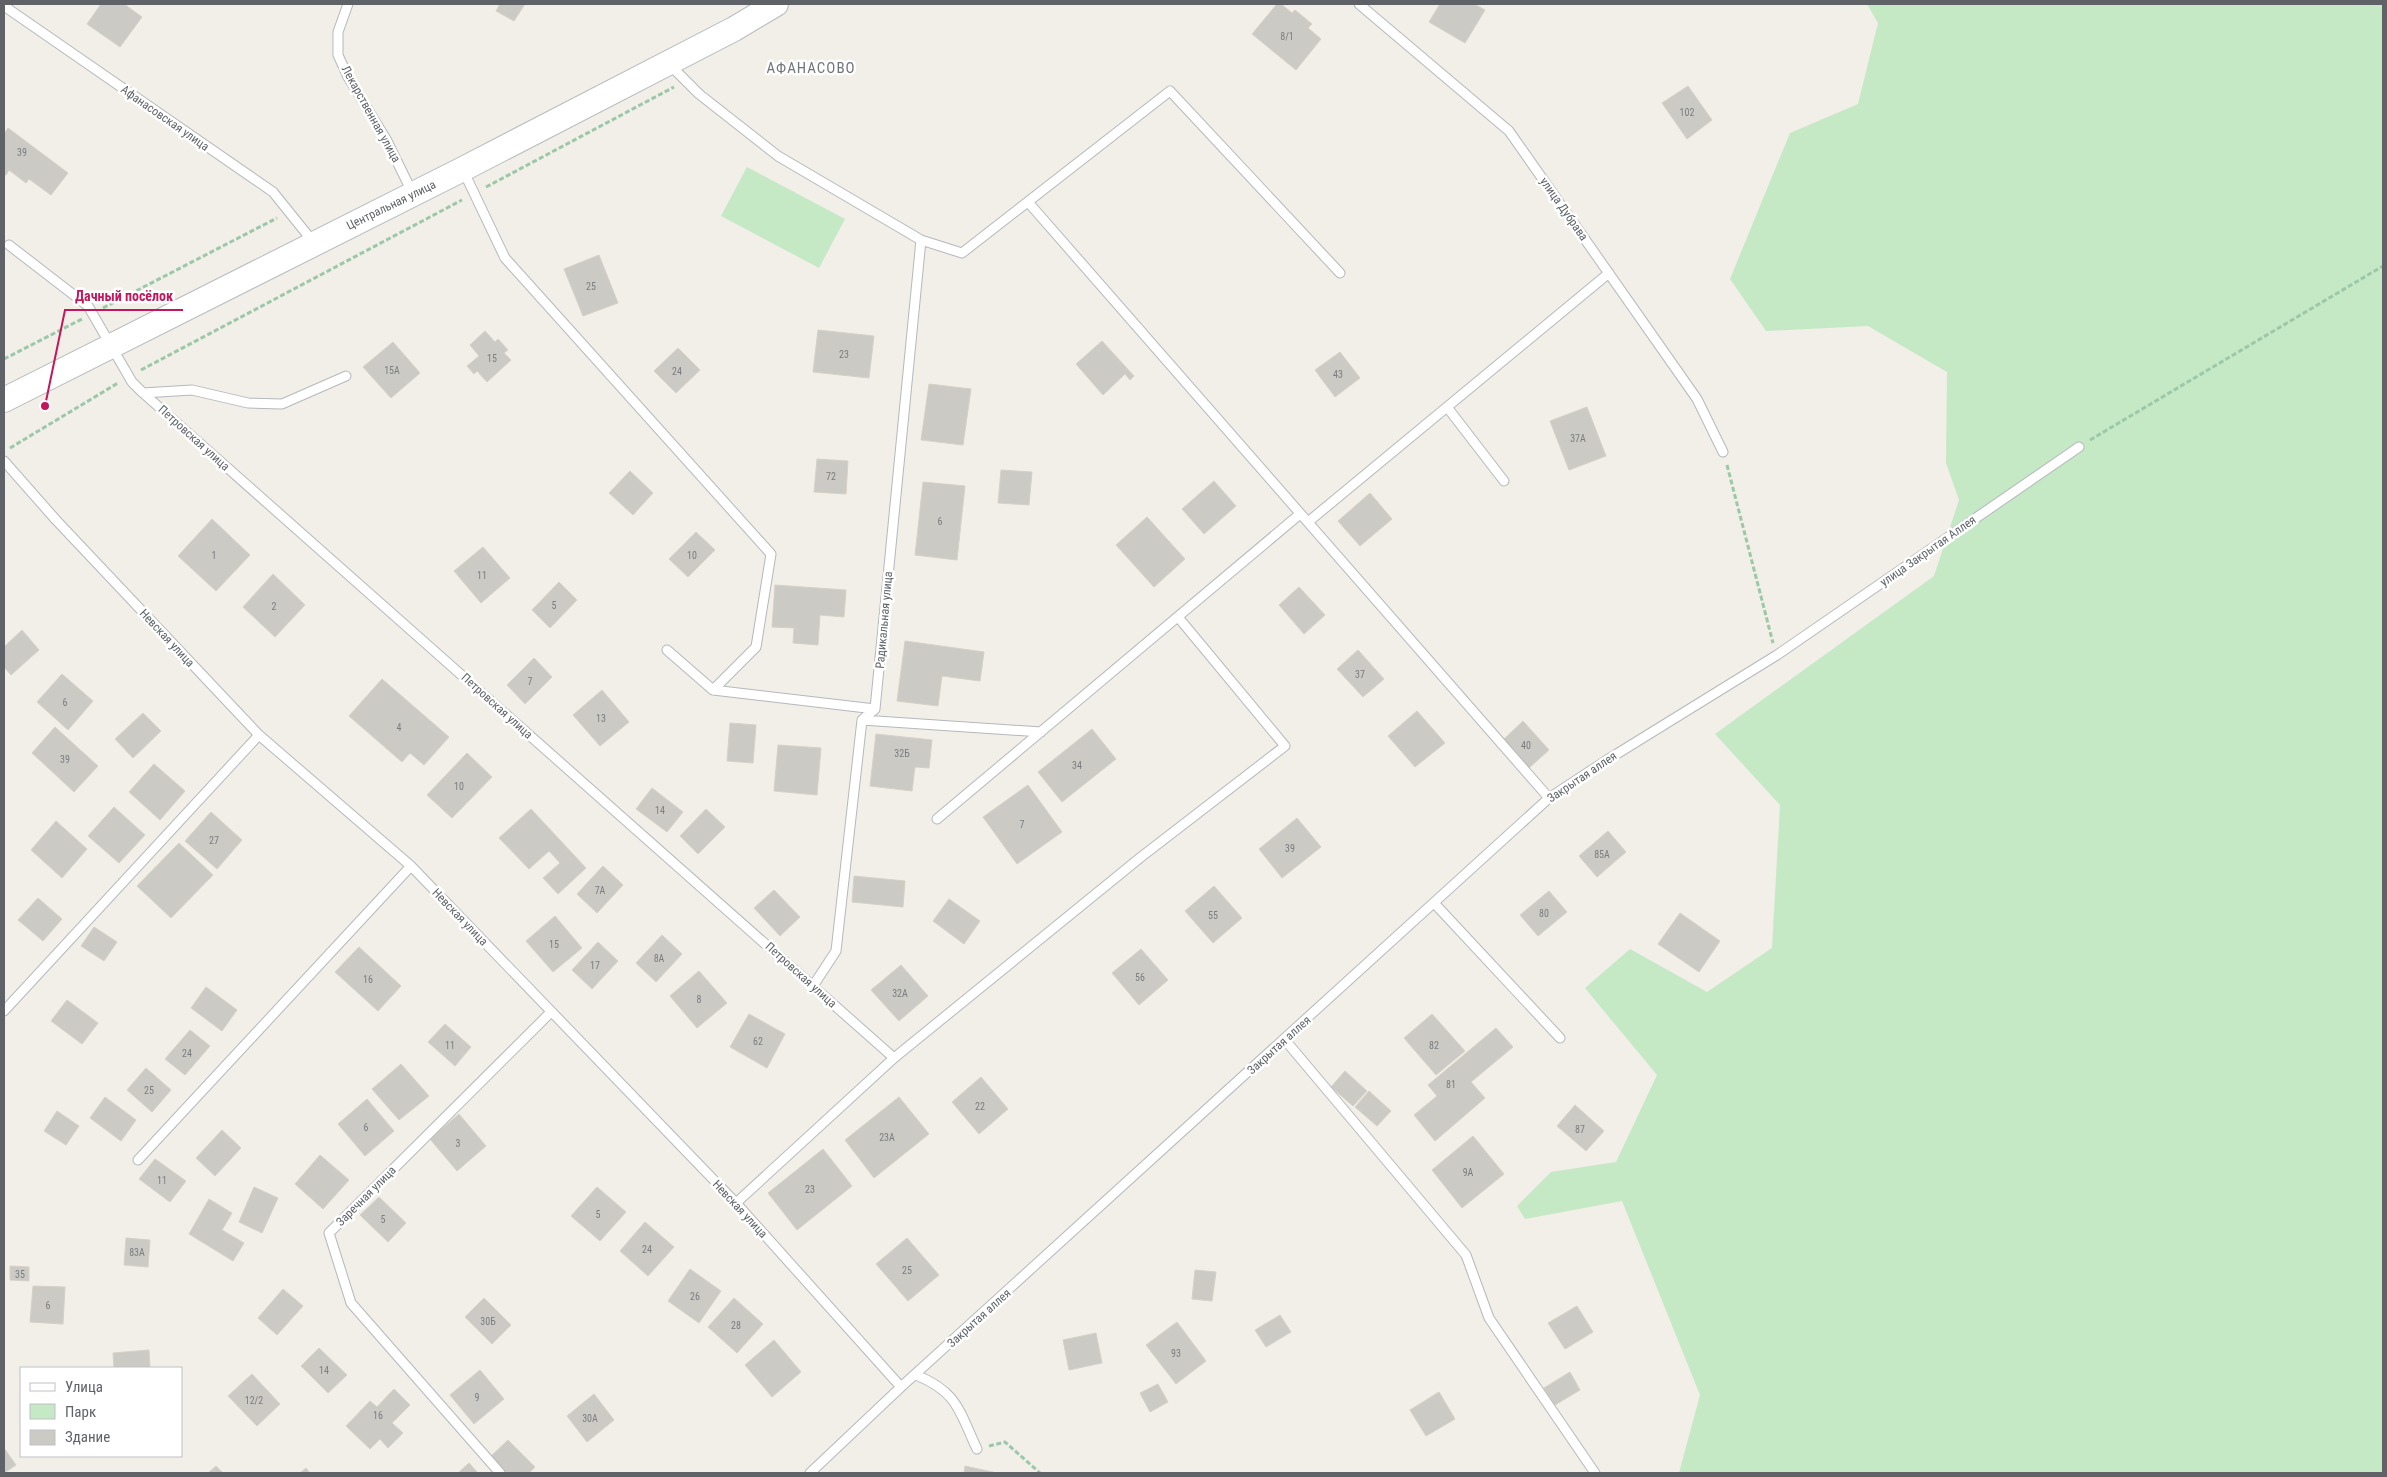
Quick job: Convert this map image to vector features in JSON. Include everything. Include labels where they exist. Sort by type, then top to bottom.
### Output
[{"type":"street","name":"Центральная улица","points":[[4,400],[463,170],[734,30],[776,4]]},
{"type":"lane","name":"Лекарственная улица","points":[[348,4],[338,32],[338,55],[348,77],[386,139],[413,194]]},
{"type":"lane","name":"улица Дубрава","points":[[1359,4],[1509,131],[1698,399],[1723,452]]},
{"type":"lane","name":"Афанасовская улица","points":[[4,6],[273,192],[314,243]]},
{"type":"lane","points":[[668,63],[686,81],[778,156],[920,240],[962,253],[1170,91],[1340,273]]},
{"type":"lane","points":[[463,170],[505,258],[771,554],[756,648],[713,690]]},
{"type":"lane","points":[[1028,202],[1549,798]]},
{"type":"lane","name":"Радикальная улица","points":[[876,709],[920,240]]},
{"type":"lane","name":"Петровская улица","points":[[8,245],[88,306],[129,376],[143,393],[894,1058]]},
{"type":"lane","points":[[1308,522],[1609,273]]},
{"type":"lane","points":[[143,393],[192,390],[248,403],[282,404],[346,376]]},
{"type":"lane","points":[[1447,407],[1504,481]]},
{"type":"lane","name":"улица Закрытая Аллея","points":[[1777,656],[2078,447]]},
{"type":"lane","name":"Невская улица","points":[[4,461],[56,520],[259,734],[411,866],[736,1203],[901,1387]]},
{"type":"lane","points":[[937,819],[1300,514]]},
{"type":"lane","points":[[736,1203],[894,1058],[1142,857],[1285,746],[1178,617]]},
{"type":"lane","points":[[667,650],[713,690],[876,709]]},
{"type":"lane","name":"Закрытая аллея","points":[[810,1473],[901,1387],[1435,904],[1549,798],[1607,760],[1777,656]]},
{"type":"lane","points":[[813,986],[836,951],[862,720],[876,709]]},
{"type":"lane","points":[[862,720],[1041,732]]},
{"type":"lane","points":[[4,1011],[259,734]]},
{"type":"lane","points":[[138,1160],[411,866]]},
{"type":"lane","points":[[1435,904],[1560,1038]]},
{"type":"lane","name":"Заречная улица","points":[[500,1473],[351,1303],[329,1233],[552,1012]]},
{"type":"lane","points":[[1285,1040],[1466,1255],[1489,1318],[1595,1473]]},
{"type":"lane","points":[[916,1375],[935,1383],[952,1396],[976,1449]]},
{"type":"path","points":[[4,452],[129,376],[686,81]]},
{"type":"path","points":[[4,359],[288,212]]},
{"type":"path","points":[[2078,447],[2383,266]]},
{"type":"path","points":[[1723,452],[1777,656]]},
{"type":"path","points":[[976,1449],[1005,1442],[1040,1473]]},
{"type":"green space","points":[[1867,4],[2383,4],[2383,1473],[1679,1473],[1700,1395],[1622,1201],[1525,1219],[1517,1206],[1551,1172],[1616,1162],[1657,1075],[1585,988],[1630,949],[1707,992],[1772,948],[1780,805],[1715,734],[1934,576],[1959,500],[1946,463],[1947,372],[1868,326],[1766,331],[1730,279],[1790,133],[1858,104],[1878,23]]},
{"type":"green space","points":[[747,167],[845,219],[819,268],[721,216]]},
{"type":"building","points":[[101,4],[124,4],[142,17],[120,47],[87,24]]},
{"type":"building","points":[[500,4],[525,4],[514,21],[496,11]]},
{"type":"building","points":[[1277,4],[1281,4],[1292,13],[1295,10],[1312,24],[1308,28],[1321,39],[1296,70],[1252,34]]},
{"type":"building","points":[[1440,4],[1474,4],[1485,10],[1465,43],[1429,22]]},
{"type":"building","points":[[1688,86],[1712,120],[1687,139],[1662,103]]},
{"type":"building","points":[[8,128],[68,173],[51,195],[29,179],[26,183],[9,170],[6,175],[4,174],[4,134]]},
{"type":"building","points":[[599,255],[618,303],[583,316],[564,269]]},
{"type":"building","points":[[818,330],[874,336],[869,378],[813,372]]},
{"type":"building","points":[[485,331],[495,342],[498,339],[508,350],[504,353],[511,360],[487,382],[477,371],[474,374],[467,366],[479,356],[470,345]]},
{"type":"building","points":[[1102,341],[1134,376],[1130,380],[1125,374],[1103,395],[1076,364]]},
{"type":"building","points":[[393,342],[420,373],[391,398],[363,367]]},
{"type":"building","points":[[678,348],[700,370],[676,393],[654,371]]},
{"type":"building","points":[[1340,352],[1360,378],[1335,397],[1315,370]]},
{"type":"building","points":[[929,384],[971,389],[963,445],[921,440]]},
{"type":"building","points":[[1587,407],[1606,456],[1569,470],[1550,421]]},
{"type":"building","points":[[817,459],[848,461],[846,494],[814,492]]},
{"type":"building","points":[[1001,470],[1032,472],[1029,505],[998,503]]},
{"type":"building","points":[[630,471],[653,493],[633,515],[609,493]]},
{"type":"building","points":[[1214,481],[1236,506],[1204,534],[1182,509]]},
{"type":"building","points":[[923,482],[965,486],[957,560],[915,555]]},
{"type":"building","points":[[1370,493],[1392,519],[1360,546],[1338,521]]},
{"type":"building","points":[[1147,517],[1185,559],[1154,587],[1116,545]]},
{"type":"building","points":[[212,519],[250,555],[216,591],[178,556]]},
{"type":"building","points":[[696,532],[715,550],[688,577],[669,559]]},
{"type":"building","points":[[483,547],[510,578],[481,603],[454,571]]},
{"type":"building","points":[[273,574],[305,605],[275,637],[243,607]]},
{"type":"building","points":[[559,582],[577,600],[550,628],[532,610]]},
{"type":"building","points":[[775,585],[846,590],[844,617],[820,615],[818,645],[793,643],[794,628],[772,627]]},
{"type":"building","points":[[1299,587],[1325,615],[1304,634],[1279,605]]},
{"type":"building","points":[[22,630],[39,650],[11,675],[4,667],[4,647]]},
{"type":"building","points":[[905,641],[984,652],[980,681],[942,676],[938,706],[897,701]]},
{"type":"building","points":[[1358,650],[1384,679],[1363,697],[1337,669]]},
{"type":"building","points":[[534,658],[552,677],[525,704],[507,685]]},
{"type":"building","points":[[62,674],[93,701],[68,730],[37,702]]},
{"type":"building","points":[[382,679],[449,737],[424,765],[410,753],[402,762],[349,716]]},
{"type":"building","points":[[602,690],[629,722],[600,746],[573,715]]},
{"type":"building","points":[[1417,711],[1445,743],[1415,767],[1388,736]]},
{"type":"building","points":[[143,713],[161,731],[133,758],[115,739]]},
{"type":"building","points":[[1523,721],[1549,750],[1529,768],[1503,740]]},
{"type":"building","points":[[730,723],[756,725],[753,763],[727,761]]},
{"type":"building","points":[[55,727],[98,766],[74,792],[32,753]]},
{"type":"building","points":[[1092,729],[1116,759],[1062,802],[1038,772]]},
{"type":"building","points":[[876,734],[932,740],[929,768],[915,767],[912,791],[870,786]]},
{"type":"building","points":[[778,745],[821,748],[817,795],[774,791]]},
{"type":"building","points":[[467,753],[492,777],[452,818],[427,795]]},
{"type":"building","points":[[154,764],[185,791],[160,820],[129,792]]},
{"type":"building","points":[[1028,785],[1062,832],[1017,864],[983,817]]},
{"type":"building","points":[[652,788],[683,812],[667,832],[636,809]]},
{"type":"building","points":[[114,807],[145,835],[119,863],[88,836]]},
{"type":"building","points":[[531,809],[586,868],[558,894],[543,878],[560,863],[549,851],[529,869],[499,838]]},
{"type":"building","points":[[706,809],[725,827],[698,854],[680,836]]},
{"type":"building","points":[[211,812],[242,840],[217,869],[185,841]]},
{"type":"building","points":[[1297,818],[1321,847],[1282,878],[1259,849]]},
{"type":"building","points":[[56,821],[87,849],[62,878],[31,850]]},
{"type":"building","points":[[1608,831],[1626,852],[1597,877],[1579,856]]},
{"type":"building","points":[[179,843],[213,875],[171,918],[137,886]]},
{"type":"building","points":[[603,866],[623,885],[597,913],[577,894]]},
{"type":"building","points":[[854,876],[905,881],[903,907],[852,902]]},
{"type":"building","points":[[1214,886],[1242,918],[1213,943],[1185,911]]},
{"type":"building","points":[[774,890],[800,917],[780,936],[754,908]]},
{"type":"building","points":[[1549,891],[1567,912],[1538,936],[1520,915]]},
{"type":"building","points":[[38,898],[62,919],[43,941],[18,920]]},
{"type":"building","points":[[949,899],[980,921],[964,944],[933,921]]},
{"type":"building","points":[[1680,913],[1720,941],[1699,972],[1658,944]]},
{"type":"building","points":[[555,916],[582,948],[553,972],[526,941]]},
{"type":"building","points":[[94,927],[117,942],[104,961],[81,946]]},
{"type":"building","points":[[662,935],[682,954],[656,982],[636,963]]},
{"type":"building","points":[[598,942],[618,961],[592,989],[572,970]]},
{"type":"building","points":[[359,947],[401,986],[378,1011],[335,972]]},
{"type":"building","points":[[1141,949],[1168,980],[1139,1005],[1112,973]]},
{"type":"building","points":[[901,965],[928,996],[899,1021],[871,990]]},
{"type":"building","points":[[699,971],[727,1003],[697,1028],[670,996]]},
{"type":"building","points":[[206,987],[237,1010],[222,1031],[191,1008]]},
{"type":"building","points":[[67,1000],[98,1023],[82,1044],[51,1021]]},
{"type":"building","points":[[749,1014],[785,1034],[767,1068],[730,1047]]},
{"type":"building","points":[[1432,1014],[1465,1051],[1436,1075],[1404,1038]]},
{"type":"building","points":[[445,1024],[471,1047],[455,1066],[428,1042]]},
{"type":"building","points":[[1496,1028],[1513,1047],[1471,1082],[1485,1098],[1435,1141],[1414,1115],[1437,1096],[1428,1085]]},
{"type":"building","points":[[190,1030],[210,1046],[185,1075],[165,1059]]},
{"type":"building","points":[[401,1064],[429,1096],[399,1120],[372,1089]]},
{"type":"building","points":[[146,1068],[171,1090],[152,1112],[127,1090]]},
{"type":"building","points":[[1345,1071],[1367,1091],[1353,1106],[1331,1087]]},
{"type":"building","points":[[981,1077],[1008,1109],[979,1134],[952,1102]]},
{"type":"building","points":[[1369,1091],[1391,1111],[1377,1126],[1355,1107]]},
{"type":"building","points":[[105,1097],[136,1120],[121,1141],[90,1118]]},
{"type":"building","points":[[899,1097],[929,1134],[874,1178],[845,1140]]},
{"type":"building","points":[[367,1099],[394,1131],[365,1156],[338,1124]]},
{"type":"building","points":[[1575,1105],[1604,1131],[1586,1151],[1557,1126]]},
{"type":"building","points":[[57,1111],[79,1126],[66,1145],[44,1131]]},
{"type":"building","points":[[459,1114],[486,1146],[457,1171],[430,1139]]},
{"type":"building","points":[[222,1130],[241,1148],[215,1176],[196,1158]]},
{"type":"building","points":[[1473,1136],[1504,1174],[1462,1208],[1432,1170]]},
{"type":"building","points":[[823,1149],[852,1186],[797,1230],[768,1193]]},
{"type":"building","points":[[320,1155],[349,1180],[323,1209],[295,1184]]},
{"type":"building","points":[[155,1159],[186,1181],[170,1202],[139,1179]]},
{"type":"building","points":[[254,1187],[278,1198],[262,1233],[239,1222]]},
{"type":"building","points":[[597,1187],[626,1212],[600,1241],[571,1216]]},
{"type":"building","points":[[379,1197],[406,1223],[388,1242],[360,1215]]},
{"type":"building","points":[[209,1199],[232,1213],[222,1230],[244,1243],[233,1261],[189,1234]]},
{"type":"building","points":[[645,1222],[674,1247],[648,1276],[620,1251]]},
{"type":"building","points":[[126,1238],[150,1240],[148,1267],[124,1265]]},
{"type":"building","points":[[907,1238],[939,1275],[908,1301],[876,1264]]},
{"type":"building","points":[[10,1266],[29,1267],[29,1281],[10,1280]]},
{"type":"building","points":[[690,1269],[721,1291],[699,1323],[668,1301]]},
{"type":"building","points":[[1195,1270],[1216,1272],[1212,1301],[1192,1299]]},
{"type":"building","points":[[33,1286],[65,1287],[63,1324],[30,1322]]},
{"type":"building","points":[[283,1289],[303,1306],[277,1335],[258,1318]]},
{"type":"building","points":[[484,1298],[511,1325],[492,1344],[465,1317]]},
{"type":"building","points":[[734,1298],[763,1324],[737,1353],[708,1327]]},
{"type":"building","points":[[1577,1306],[1593,1332],[1565,1349],[1548,1323]]},
{"type":"building","points":[[1280,1315],[1291,1332],[1266,1347],[1255,1330]]},
{"type":"building","points":[[1177,1322],[1206,1361],[1176,1384],[1146,1345]]},
{"type":"building","points":[[1096,1333],[1102,1363],[1069,1370],[1063,1340]]},
{"type":"building","points":[[774,1340],[801,1372],[772,1397],[745,1365]]},
{"type":"building","points":[[319,1348],[347,1375],[328,1393],[301,1366]]},
{"type":"building","points":[[149,1350],[150,1367],[114,1367],[113,1353]]},
{"type":"building","points":[[480,1370],[504,1399],[474,1424],[450,1395]]},
{"type":"building","points":[[1570,1372],[1580,1390],[1555,1405],[1544,1388]]},
{"type":"building","points":[[252,1374],[280,1404],[257,1426],[228,1396]]},
{"type":"building","points":[[1158,1384],[1168,1402],[1150,1412],[1140,1393]]},
{"type":"building","points":[[394,1389],[410,1405],[392,1423],[403,1433],[388,1448],[380,1439],[370,1449],[346,1426],[370,1401],[377,1407]]},
{"type":"building","points":[[1439,1392],[1455,1419],[1426,1436],[1410,1410]]},
{"type":"building","points":[[594,1394],[614,1420],[587,1442],[567,1416]]},
{"type":"building","points":[[508,1440],[535,1467],[529,1473],[504,1473],[489,1458]]},
{"type":"building","points":[[4,1448],[16,1465],[4,1473]]},
{"type":"building","points":[[469,1463],[478,1473],[458,1473]]},
{"type":"building","points":[[216,1466],[223,1473],[208,1473]]},
{"type":"building","points":[[965,1466],[997,1473],[964,1473]]},
{"type":"building","points":[[306,1468],[310,1473],[300,1473]]},
{"type":"place","name":"Дачный посёлок","points":[[45,406]]},
{"type":"district","name":"АФАНАСОВО","points":[[811,68]]}]
